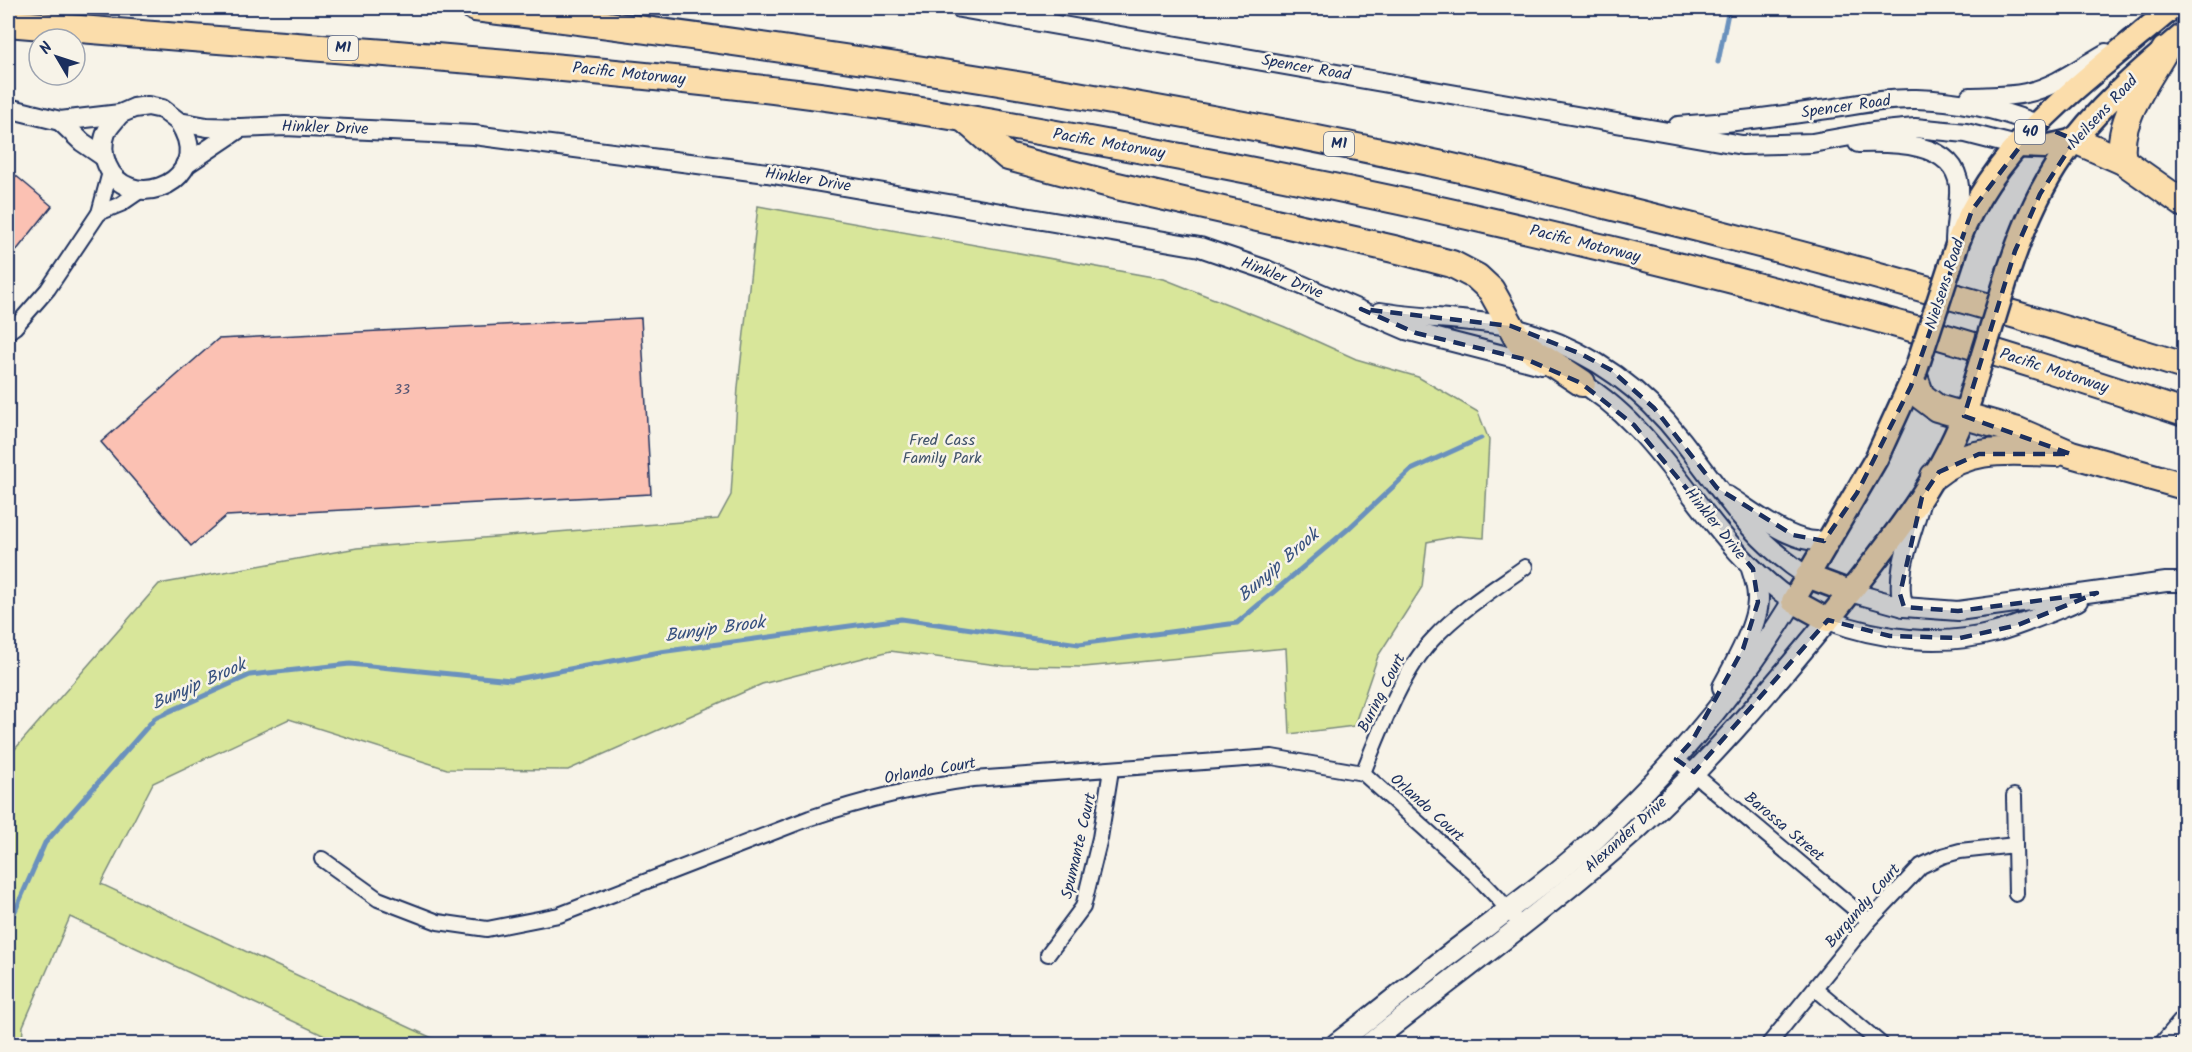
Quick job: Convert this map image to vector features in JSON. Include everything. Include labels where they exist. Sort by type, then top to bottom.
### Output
[{"type":"highway","name":"M1","points":[[475,8],[767,45],[1104,99],[1275,130],[1432,163],[1758,242],[2046,323],[2184,366]]},
{"type":"highway","name":"Pacific Motorway","points":[[8,23],[400,52],[604,71],[800,94],[962,118],[1231,166],[1469,215],[1654,261],[1907,327],[2184,413]]},
{"type":"highway","points":[[2122,161],[2121,138],[2126,121],[2165,51]]},
{"type":"highway","points":[[962,118],[1008,157],[1117,186],[1452,264],[1477,277],[1486,285],[1500,303],[1520,342],[1582,383]]},
{"type":"highway","points":[[2075,140],[2122,161],[2184,204]]},
{"type":"highway","points":[[1914,376],[1918,390],[1927,402],[1937,408],[1967,407],[2071,454],[2184,486]]},
{"type":"highway","points":[[1928,487],[1957,460],[1979,454],[2010,452],[2071,454]]},
{"type":"main road","name":"40","points":[[2142,33],[2172,8]]},
{"type":"main road","name":"Nielsens Road","points":[[1807,576],[1876,459],[1914,376],[1954,254],[1976,202],[2017,146],[2037,124],[2142,33]]},
{"type":"main road","name":"Neilsens Road","points":[[1967,407],[2009,270],[2040,194],[2075,140],[2108,102],[2184,34]]},
{"type":"main road","points":[[2037,124],[2075,140]]},
{"type":"main road","points":[[2017,146],[2045,147],[2075,140]]},
{"type":"main road","name":"40","points":[[1850,592],[1893,538],[1928,487],[1967,407]]},
{"type":"main road","points":[[1692,741],[1748,637],[1758,599],[1752,569]]},
{"type":"main road","name":"40","points":[[1793,601],[1807,576]]},
{"type":"main road","name":"Hinkler Drive","points":[[1807,576],[1850,592]]},
{"type":"main road","name":"Alexander Drive","points":[[1336,1044],[1514,919],[1634,831],[1748,716],[1850,592]]},
{"type":"main road","name":"Hinkler Drive","points":[[1793,601],[1827,620]]},
{"type":"main road","name":"Alexander Drive","points":[[1369,1044],[1514,919],[1676,759],[1750,667],[1793,601]]},
{"type":"street","name":"Spencer Road","points":[[960,8],[1742,145],[1812,143],[1873,132],[1915,128],[1966,133],[2017,146]]},
{"type":"street","points":[[1929,100],[2032,92],[2051,84],[2142,33]]},
{"type":"street","name":"Spencer Road","points":[[1653,128],[1749,121],[1893,100],[1929,100],[1980,106],[2037,124]]},
{"type":"street","name":"Hinkler Drive","points":[[8,108],[60,121],[120,114],[134,108],[148,106],[162,109],[179,122],[207,127],[285,126],[474,135],[767,173],[1200,247],[1267,270],[1416,333],[1528,360],[1582,383],[1634,425],[1726,541],[1752,569],[1793,601]]},
{"type":"street","points":[[8,332],[48,289],[99,213],[107,164],[104,142],[107,131],[120,114]]},
{"type":"street","name":"Hinkler Drive","points":[[60,121],[107,164],[124,185],[140,191]]},
{"type":"street","points":[[99,213],[121,204],[140,191],[153,190],[177,178],[185,165],[188,154],[188,140],[179,122]]},
{"type":"street","points":[[185,165],[240,128]]},
{"type":"street","points":[[1812,143],[1866,142],[1900,145],[1919,147],[1939,155],[1952,168],[1958,182],[1954,254]]},
{"type":"street","name":"Hinkler Drive","points":[[1361,309],[1413,317],[1510,326],[1568,347],[1611,370],[1663,417],[1742,521],[1763,542],[1807,576]]},
{"type":"street","points":[[1904,607],[1899,589],[1900,577],[1928,487]]},
{"type":"street","points":[[1717,488],[1793,535],[1817,542],[1830,538]]},
{"type":"street","name":"Buring Court","points":[[1363,773],[1378,735],[1420,654],[1448,624],[1525,567]]},
{"type":"street","name":"Hinkler Drive","points":[[1850,592],[1904,607],[1958,611],[2135,586],[2184,582]]},
{"type":"street","name":"Hinkler Drive","points":[[1827,620],[1890,636],[1941,640],[1996,632],[2097,593]]},
{"type":"street","name":"Orlando Court","points":[[322,859],[378,899],[438,922],[487,929],[559,915],[810,818],[874,798],[923,786],[972,779],[1272,757],[1363,773],[1473,872],[1514,919]]},
{"type":"street","name":"Barossa Street","points":[[1676,759],[1869,921]]},
{"type":"street","name":"Spumante Court","points":[[1048,954],[1083,907],[1100,838],[1111,770]]},
{"type":"street","points":[[2014,796],[2016,894]]},
{"type":"street","name":"Burgundy Court","points":[[1769,1044],[1869,921],[1915,871],[1927,862],[1960,851],[2015,845]]},
{"type":"street","points":[[1815,989],[1881,1044]]},
{"type":"street","points":[[2161,1044],[2184,1017]]},
{"type":"highlighted area","points":[[2037,124],[2075,140],[2040,194],[2015,251],[1964,416],[2071,454],[1979,454],[1939,472],[1922,497],[1900,594],[1904,607],[1958,611],[2097,593],[2018,625],[1960,638],[1890,636],[1828,620],[1694,772],[1676,759],[1692,741],[1743,649],[1758,602],[1753,569],[1634,425],[1581,383],[1528,360],[1416,333],[1361,309],[1511,326],[1581,354],[1611,370],[1654,408],[1717,488],[1793,535],[1824,541],[1857,493],[1911,386],[1972,210]]},
{"type":"green space","name":"Fred Cass Family Park","points":[[758,206],[1164,279],[1285,327],[1356,359],[1418,377],[1478,412],[1489,440],[1484,538],[1457,536],[1427,542],[1422,587],[1378,656],[1354,726],[1290,734],[1286,648],[1084,667],[1005,666],[890,651],[762,684],[568,770],[447,769],[289,719],[153,783],[101,884],[445,1044],[342,1044],[70,917],[23,1026],[22,1044],[8,1044],[8,757],[159,584],[357,548],[718,519],[731,495],[738,387]]},
{"type":"building","points":[[8,169],[52,206],[8,261]]},
{"type":"building","points":[[641,318],[651,494],[226,516],[191,546],[101,442],[218,339]]},
{"type":"waterway","name":"Bunyip Brook","points":[[1718,62],[1729,8]]},
{"type":"waterway","name":"Bunyip Brook","points":[[8,927],[45,843],[155,718],[250,675],[350,664],[511,680],[660,652],[901,619],[1079,644],[1237,623],[1348,529],[1411,470],[1481,438]]},
{"type":"railway","points":[[2167,8],[2184,22]]}]
